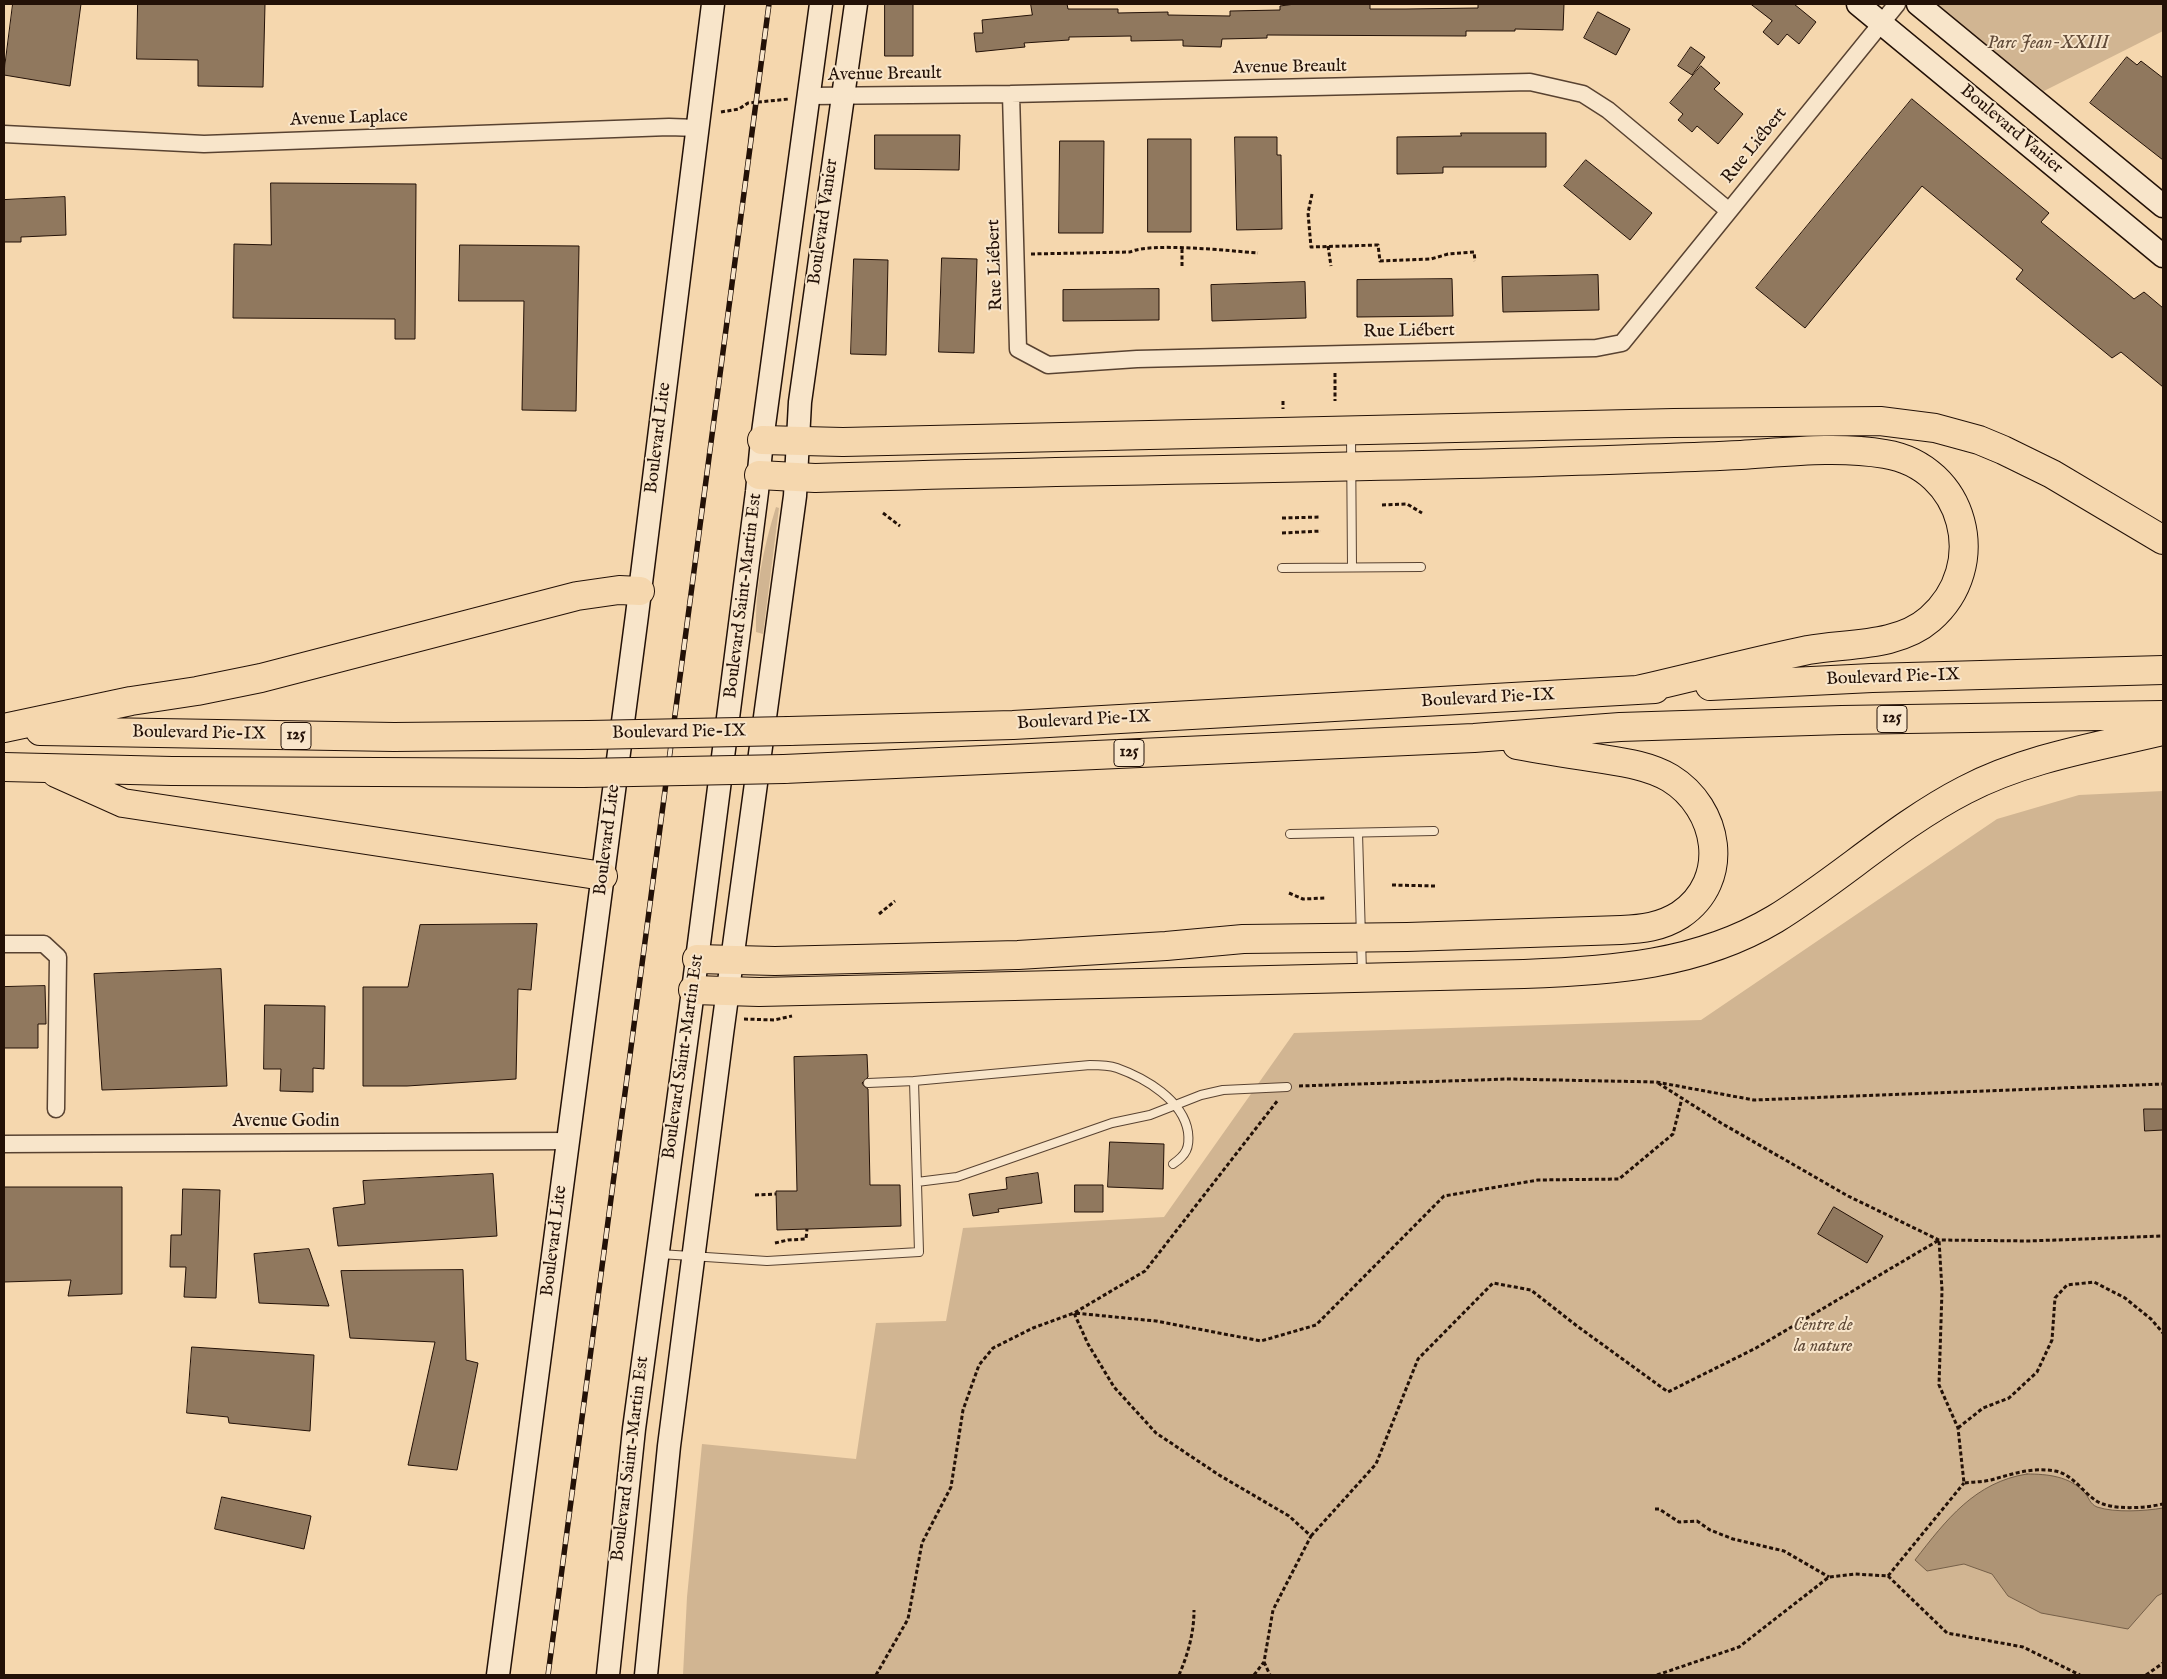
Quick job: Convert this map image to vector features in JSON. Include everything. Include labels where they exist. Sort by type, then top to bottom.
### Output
[{"type":"highway","points":[[762,440],[798,442],[1351,432],[1674,423],[1845,421],[1903,423],[1956,433],[2011,454],[2052,474],[2163,540]]},
{"type":"highway","points":[[759,475],[796,478],[1665,459],[1824,450],[1890,454],[1914,463],[1936,479],[1952,498],[1962,528],[1962,561],[1956,582],[1949,596],[1935,615],[1919,628],[1886,639],[1812,650],[1637,690]]},
{"type":"highway","points":[[4,729],[131,701],[197,691],[261,678],[577,596],[619,590],[640,591]]},
{"type":"highway","name":"Boulevard Pie-IX","points":[[4,729],[394,737],[589,735],[1013,725],[1872,678],[2163,670]]},
{"type":"highway","name":"Boulevard Pie-IX","points":[[4,767],[172,771],[583,773],[784,769],[1474,738],[1620,727],[1842,720],[2163,715]]},
{"type":"highway","points":[[693,990],[728,991],[1362,978],[1601,971],[1644,965],[1689,955],[1734,939],[1773,920],[1940,804],[1982,782],[2047,758],[2163,731]]},
{"type":"highway","points":[[697,959],[775,961],[1018,955],[1166,946],[1243,939],[1361,938],[1648,928],[1665,923],[1680,915],[1693,903],[1703,888],[1712,863],[1714,848],[1712,832],[1705,815],[1696,801],[1677,783],[1654,770],[1633,765],[1474,738]]},
{"type":"highway","points":[[44,768],[123,803],[604,876]]},
{"type":"street","name":"Boulevard Lite","points":[[498,1675],[604,876],[713,4]]},
{"type":"street","name":"Boulevard Vanier","points":[[762,440],[799,97],[821,4]]},
{"type":"street","name":"Boulevard Vanier","points":[[798,442],[800,402],[856,4]]},
{"type":"street","name":"Boulevard Vanier","points":[[1858,4],[2163,256]]},
{"type":"street","name":"Rue Liébert","points":[[1011,94],[1018,349],[1048,365],[1137,359],[1596,348],[1622,342],[1897,4]]},
{"type":"street","points":[[1918,4],[2163,206]]},
{"type":"street","name":"Avenue Breault","points":[[799,97],[1530,82],[1584,94],[1608,110],[1729,211]]},
{"type":"street","name":"Avenue Laplace","points":[[4,134],[204,144],[669,127],[697,128]]},
{"type":"street","name":"Boulevard Saint-Martin Est","points":[[608,1675],[634,1429],[693,990],[762,440]]},
{"type":"street","name":"Boulevard Saint-Martin Est","points":[[646,1675],[661,1513],[796,478],[798,442]]},
{"type":"street","points":[[4,944],[44,944],[58,956],[56,1109]]},
{"type":"street","name":"Avenue Godin","points":[[4,1144],[568,1141]]},
{"type":"lane","points":[[1351,432],[1352,567]]},
{"type":"lane","points":[[1282,568],[1421,567]]},
{"type":"lane","points":[[1290,834],[1434,831]]},
{"type":"lane","points":[[1358,833],[1362,978]]},
{"type":"lane","points":[[868,1084],[1102,1065],[1115,1068],[1151,1085],[1176,1105],[1186,1123],[1189,1138],[1187,1151],[1184,1156],[1173,1164]]},
{"type":"lane","points":[[658,1254],[767,1261],[919,1252],[914,1081]]},
{"type":"lane","points":[[917,1182],[957,1177],[1112,1124],[1150,1114],[1201,1094],[1223,1090],[1287,1087]]},
{"type":"path","points":[[723,113],[738,109],[748,103],[799,97]]},
{"type":"path","points":[[1312,194],[1308,212],[1311,247],[1378,245],[1380,260],[1431,260],[1448,254],[1474,252],[1475,261]]},
{"type":"path","points":[[1328,246],[1331,266]]},
{"type":"path","points":[[1016,254],[1130,252],[1137,249],[1258,253]]},
{"type":"path","points":[[1182,249],[1182,266]]},
{"type":"path","points":[[1335,373],[1335,401]]},
{"type":"path","points":[[1283,401],[1283,409]]},
{"type":"path","points":[[1382,505],[1407,504],[1422,513]]},
{"type":"path","points":[[883,514],[900,526]]},
{"type":"path","points":[[1282,518],[1321,517]]},
{"type":"path","points":[[1282,533],[1321,532]]},
{"type":"path","points":[[1392,885],[1435,886]]},
{"type":"path","points":[[1289,893],[1303,899],[1326,898]]},
{"type":"path","points":[[879,914],[895,901]]},
{"type":"path","points":[[876,1675],[908,1619],[922,1542],[951,1487],[962,1410],[979,1365],[993,1348],[1033,1328],[1074,1313],[1145,1271],[1287,1087],[1508,1078],[1656,1082],[1754,1100],[2163,1084]]},
{"type":"path","points":[[1656,1082],[1848,1196],[1939,1240],[2029,1241],[2163,1236]]},
{"type":"path","points":[[1074,1313],[1156,1321],[1261,1341],[1316,1326],[1444,1196],[1538,1180],[1619,1179],[1673,1134],[1682,1098]]},
{"type":"path","points":[[755,1195],[776,1194]]},
{"type":"path","points":[[775,1243],[806,1239],[807,1229]]},
{"type":"path","points":[[1888,1576],[1964,1483],[1958,1428],[1939,1385],[1942,1290],[1939,1240]]},
{"type":"path","points":[[1254,1675],[1264,1662],[1273,1610],[1311,1536],[1376,1464],[1418,1359],[1493,1283],[1532,1290],[1577,1326],[1668,1392],[1756,1348],[1939,1240]]},
{"type":"path","points":[[1958,1428],[1983,1408],[2009,1398],[2037,1372],[2052,1340],[2055,1298],[2067,1285],[2094,1282],[2125,1298],[2151,1319],[2163,1333]]},
{"type":"path","points":[[1074,1313],[1088,1344],[1114,1387],[1156,1432],[1219,1475],[1289,1516],[1311,1536]]},
{"type":"path","points":[[1964,1483],[1989,1481],[2014,1472],[2057,1471],[2072,1479],[2096,1501],[2105,1505],[2133,1507],[2163,1504]]},
{"type":"path","points":[[1655,1508],[1660,1509],[1679,1522],[1697,1521],[1710,1530],[1733,1539],[1784,1551],[1829,1576],[1855,1574],[1888,1576],[1947,1633],[2023,1647],[2080,1675]]},
{"type":"path","points":[[1657,1675],[1739,1647],[1829,1576]]},
{"type":"path","points":[[1179,1675],[1190,1646],[1194,1624],[1194,1610]]},
{"type":"path","points":[[1264,1662],[1270,1675]]},
{"type":"path","points":[[2146,1675],[2163,1663]]},
{"type":"green space","name":"Parc Jean-XXIII","points":[[1932,4],[2163,4],[2163,31],[2044,91]]},
{"type":"green space","points":[[776,507],[779,508],[763,634],[756,632],[758,585],[767,538]]},
{"type":"green space","name":"Centre de la nature","points":[[2163,791],[2163,1675],[683,1675],[687,1597],[702,1444],[856,1459],[876,1323],[946,1321],[963,1228],[1164,1217],[1294,1033],[1701,1020],[1997,819],[2079,795]]},
{"type":"shaded area","points":[[2027,1474],[2058,1477],[2072,1483],[2085,1493],[2091,1503],[2104,1509],[2130,1511],[2163,1508],[2163,1593],[2157,1596],[2128,1629],[2041,1613],[2008,1596],[1992,1574],[1964,1564],[1927,1571],[1915,1560],[1950,1517],[1977,1494],[2009,1478]]},
{"type":"building","points":[[13,4],[81,4],[70,86],[4,75]]},
{"type":"building","points":[[138,4],[265,4],[263,87],[198,86],[198,60],[137,59]]},
{"type":"building","points":[[885,4],[913,4],[913,56],[885,56]]},
{"type":"building","points":[[1031,4],[1067,4],[1068,9],[1118,9],[1118,13],[1168,12],[1168,15],[1230,16],[1230,11],[1280,10],[1280,6],[1295,4],[1370,4],[1370,9],[1406,9],[1478,8],[1478,4],[1564,4],[1563,30],[1466,31],[1466,36],[1267,35],[1267,38],[1222,39],[1221,47],[1183,46],[1183,40],[1131,41],[1131,36],[1069,37],[1069,40],[1024,43],[1025,47],[976,52],[974,33],[983,33],[982,20],[1032,15]]},
{"type":"building","points":[[1751,4],[1794,4],[1816,22],[1799,44],[1787,34],[1778,45],[1763,32],[1772,21]]},
{"type":"building","points":[[1598,12],[1630,29],[1616,55],[1584,38]]},
{"type":"building","points":[[1691,47],[1705,57],[1692,75],[1678,66]]},
{"type":"building","points":[[2127,57],[2137,65],[2141,61],[2163,78],[2163,160],[2090,103]]},
{"type":"building","points":[[1701,66],[1720,83],[1714,89],[1743,114],[1718,144],[1697,126],[1692,132],[1678,120],[1683,114],[1670,103]]},
{"type":"building","points":[[1912,99],[2049,213],[2041,222],[2134,299],[2144,292],[2163,308],[2163,387],[2121,352],[2112,358],[2016,279],[2023,270],[1922,186],[1805,328],[1756,288]]},
{"type":"building","points":[[1461,133],[1546,133],[1546,167],[1443,167],[1443,173],[1397,174],[1397,137],[1461,136]]},
{"type":"building","points":[[875,135],[960,135],[959,170],[875,169]]},
{"type":"building","points":[[1235,137],[1277,137],[1277,155],[1281,155],[1282,229],[1237,230]]},
{"type":"building","points":[[1148,139],[1191,139],[1191,232],[1148,232]]},
{"type":"building","points":[[1060,141],[1104,141],[1103,233],[1059,233]]},
{"type":"building","points":[[1586,160],[1652,213],[1630,240],[1564,186]]},
{"type":"building","points":[[271,183],[416,184],[415,339],[395,339],[395,319],[233,318],[234,244],[271,245]]},
{"type":"building","points":[[65,197],[66,235],[21,237],[21,242],[4,242],[4,200]]},
{"type":"building","points":[[460,245],[579,246],[576,411],[522,410],[524,301],[459,301]]},
{"type":"building","points":[[942,258],[977,259],[974,353],[939,352]]},
{"type":"building","points":[[854,259],[888,260],[886,355],[851,354]]},
{"type":"building","points":[[1598,275],[1599,310],[1503,312],[1502,277]]},
{"type":"building","points":[[1452,279],[1453,316],[1357,317],[1357,280]]},
{"type":"building","points":[[1305,282],[1306,318],[1212,321],[1211,285]]},
{"type":"building","points":[[1159,289],[1159,320],[1063,321],[1063,290]]},
{"type":"building","points":[[537,924],[531,990],[518,989],[516,1079],[407,1086],[363,1086],[363,987],[408,987],[420,925]]},
{"type":"building","points":[[221,969],[227,1086],[102,1090],[94,974]]},
{"type":"building","points":[[45,986],[46,1024],[38,1024],[38,1048],[4,1048],[4,987]]},
{"type":"building","points":[[265,1005],[325,1006],[324,1069],[313,1068],[313,1092],[280,1091],[281,1069],[264,1069]]},
{"type":"building","points":[[867,1055],[868,1077],[862,1083],[868,1089],[870,1185],[900,1185],[901,1226],[777,1230],[776,1191],[797,1191],[794,1057]]},
{"type":"building","points":[[2144,1109],[2163,1109],[2163,1130],[2145,1131]]},
{"type":"building","points":[[1110,1142],[1164,1144],[1163,1189],[1108,1187]]},
{"type":"building","points":[[1038,1173],[1042,1203],[998,1209],[999,1212],[973,1216],[969,1194],[1007,1189],[1006,1178]]},
{"type":"building","points":[[493,1174],[497,1236],[338,1246],[333,1208],[365,1204],[363,1181]]},
{"type":"building","points":[[1075,1185],[1103,1185],[1103,1212],[1075,1212]]},
{"type":"building","points":[[4,1187],[122,1187],[122,1294],[68,1296],[71,1280],[4,1282]]},
{"type":"building","points":[[183,1189],[220,1190],[216,1298],[184,1297],[186,1267],[170,1267],[171,1235],[181,1235]]},
{"type":"building","points":[[1834,1207],[1883,1236],[1867,1263],[1818,1234]]},
{"type":"building","points":[[309,1249],[329,1306],[259,1303],[254,1254]]},
{"type":"building","points":[[463,1270],[466,1360],[478,1363],[457,1470],[408,1465],[435,1342],[350,1338],[341,1271]]},
{"type":"building","points":[[192,1347],[314,1355],[310,1431],[229,1423],[228,1417],[187,1413]]},
{"type":"building","points":[[222,1497],[311,1516],[304,1549],[215,1529]]},
{"type":"railway","points":[[548,1675],[769,4]]}]
